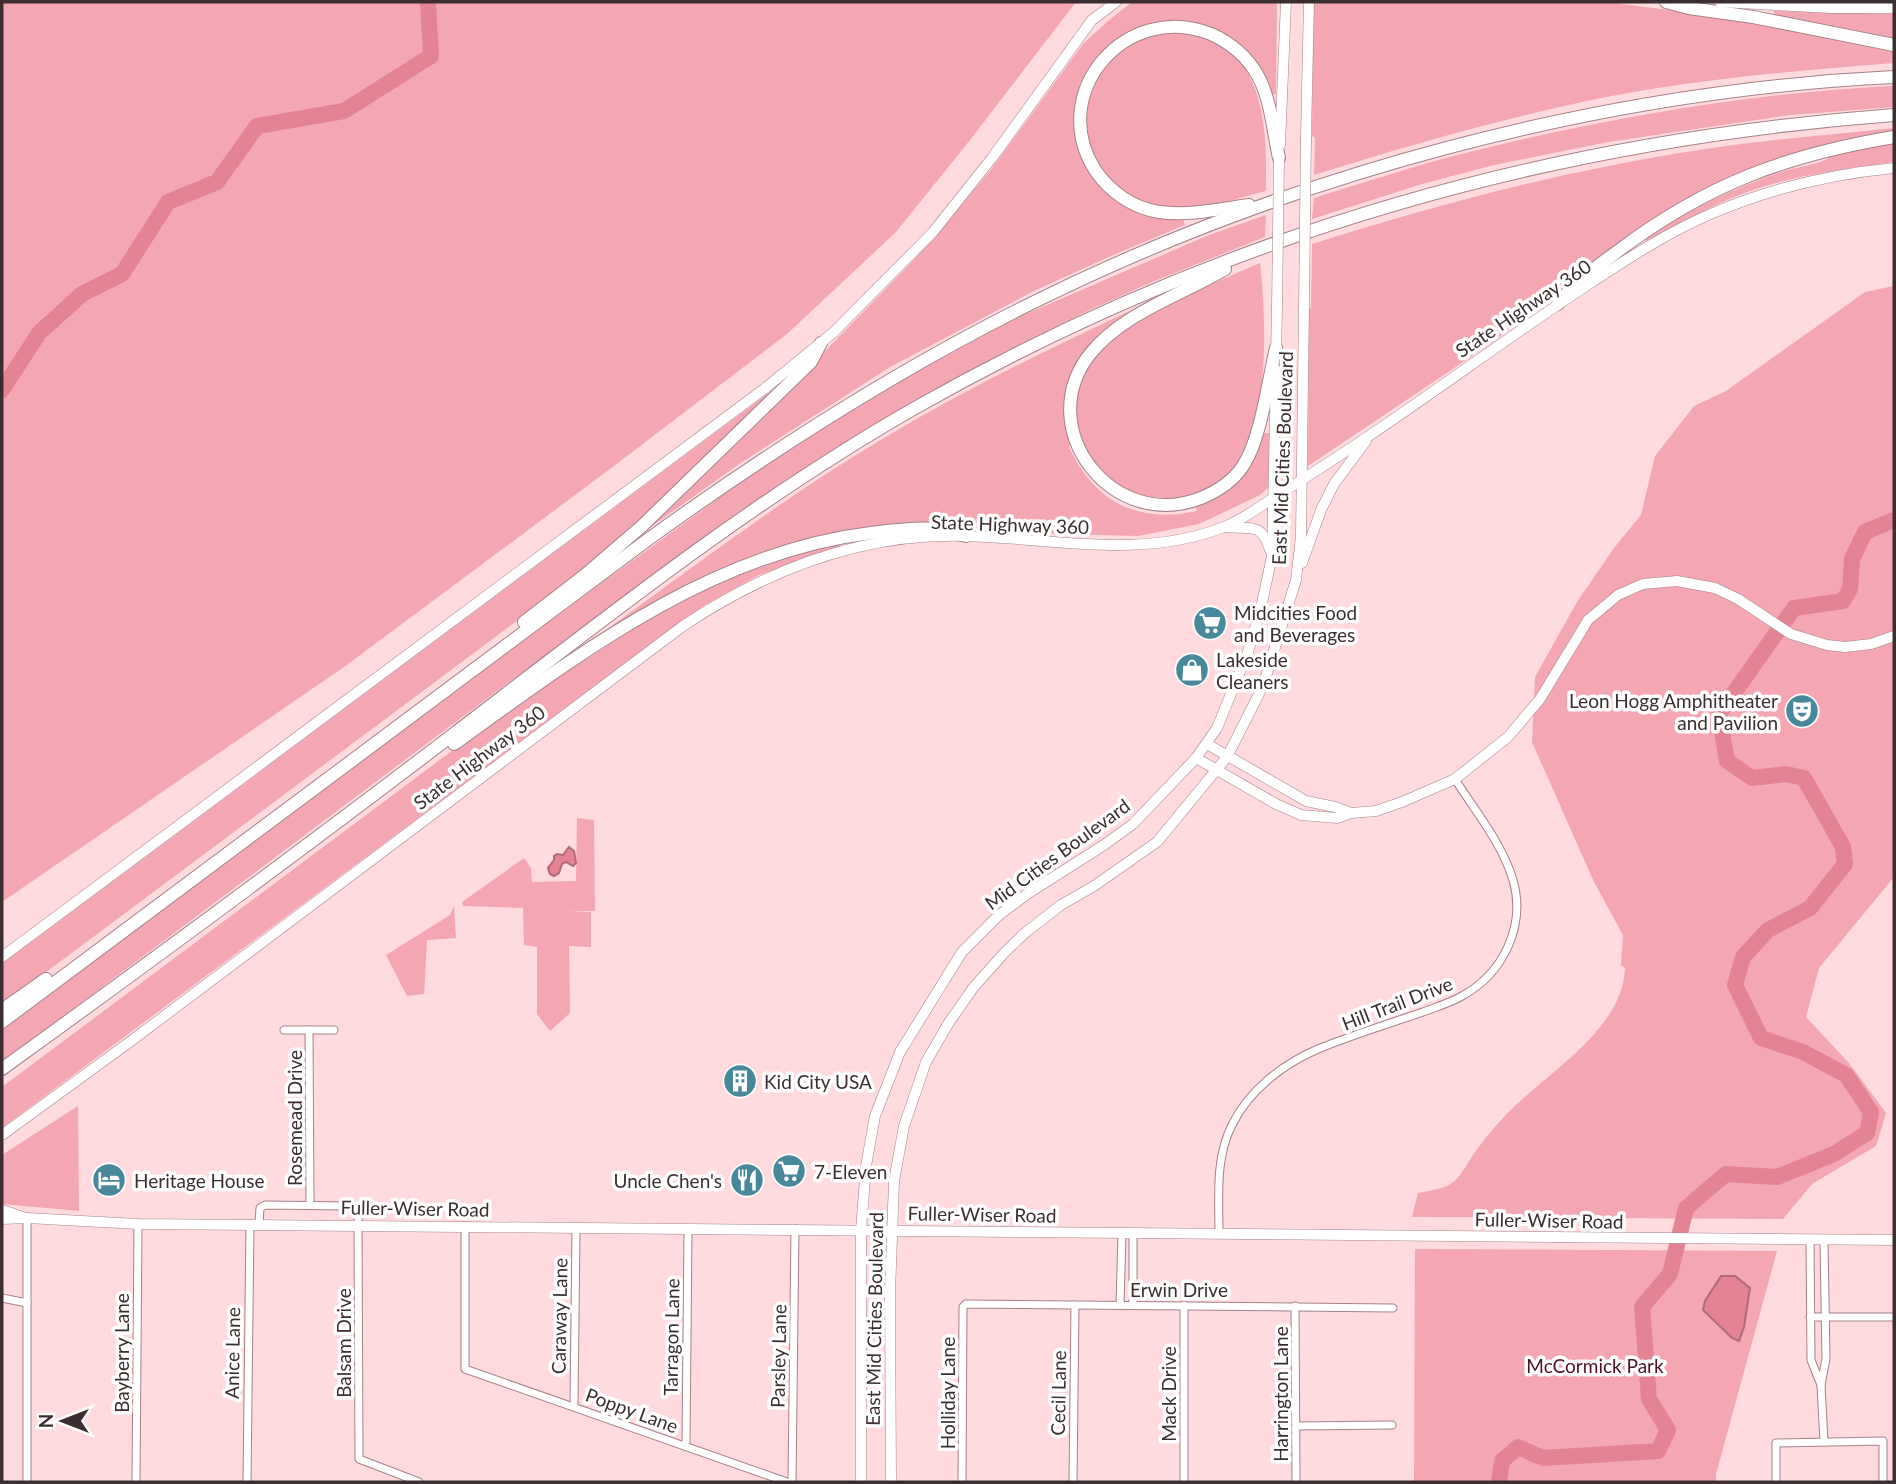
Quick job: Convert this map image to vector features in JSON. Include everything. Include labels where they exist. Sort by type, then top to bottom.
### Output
[{"type":"highway","points":[[1666,2],[1894,45]]},
{"type":"highway","points":[[1270,202],[1169,213],[1137,206],[1117,195],[1101,179],[1089,159],[1081,136],[1080,113],[1085,90],[1094,70],[1107,54],[1124,40],[1165,26],[1206,32],[1237,49],[1258,76],[1265,93],[1279,158]]},
{"type":"highway","points":[[2,1021],[701,502],[858,398],[1026,306],[1165,244],[1270,202],[1434,153],[1569,120],[1757,89],[1894,77]]},
{"type":"highway","points":[[2,1069],[360,806],[694,553],[766,502],[861,440],[969,379],[1068,328],[1258,249],[1377,209],[1498,175],[1559,161],[1709,134],[1810,121],[1894,115]]},
{"type":"highway","points":[[1558,304],[1572,285],[1641,233],[1719,188],[1760,170],[1808,154],[1894,137]]},
{"type":"highway","points":[[1258,249],[1120,328],[1089,356],[1079,374],[1071,412],[1080,451],[1091,469],[1105,484],[1124,496],[1146,504],[1192,502],[1211,494],[1228,482],[1242,467],[1252,449],[1276,348]]},
{"type":"highway","points":[[382,737],[398,718],[585,575],[642,526],[811,362],[821,343]]},
{"type":"highway","points":[[360,806],[379,798],[552,674],[628,625],[701,583],[762,559],[825,540],[885,531],[942,529],[966,536]]},
{"type":"highway","points":[[2,1010],[64,966],[83,962]]},
{"type":"highway","points":[[2,1079],[53,1042],[57,1029]]},
{"type":"main road","points":[[2,957],[764,389],[821,343],[933,232],[992,158],[1092,20],[1116,2]]},
{"type":"main road","name":"East Mid Cities Boulevard","points":[[1224,710],[1248,652],[1272,556],[1279,158],[1286,2]]},
{"type":"main road","name":"East Mid Cities Boulevard","points":[[891,1482],[891,1230],[894,1181],[904,1126],[926,1062],[973,988],[1026,932],[1061,905],[1094,886],[1157,842],[1217,771],[1264,686],[1296,580],[1301,536],[1309,2]]},
{"type":"main road","points":[[1720,2],[1831,8],[1894,8]]},
{"type":"main road","name":"State Highway 360","points":[[2,1135],[707,610],[758,582],[817,558],[911,538],[966,536],[1130,547],[1174,540],[1225,527],[1370,435],[1558,304],[1653,243],[1713,213],[1749,199],[1820,178],[1894,168]]},
{"type":"main road","points":[[1296,580],[1334,484],[1370,435]]},
{"type":"main road","points":[[1225,527],[1258,529],[1264,534],[1272,556]]},
{"type":"main road","points":[[1196,758],[1276,804],[1301,815],[1337,818],[1351,813],[1376,811],[1455,779],[1493,749],[1540,699],[1588,620],[1618,595],[1643,584],[1676,581],[1714,588],[1738,599],[1791,634],[1827,645],[1845,647],[1871,644],[1894,636]]},
{"type":"main road","name":"Mid Cities Boulevard","points":[[861,1482],[862,1230],[866,1166],[875,1116],[900,1052],[962,952],[999,915],[1027,894],[1133,824],[1196,758],[1207,744],[1224,710]]},
{"type":"main road","points":[[1207,744],[1306,802],[1351,813]]},
{"type":"main road","points":[[2,1210],[27,1218]]},
{"type":"main road","points":[[2,1219],[27,1218]]},
{"type":"main road","name":"Fuller-Wiser Road","points":[[27,1218],[138,1224],[1894,1240]]},
{"type":"street","name":"Hill Trail Drive","points":[[1219,1234],[1220,1160],[1224,1146],[1232,1124],[1265,1082],[1279,1070],[1318,1049],[1462,997],[1486,978],[1510,944],[1518,916],[1513,879],[1501,851],[1455,779]]},
{"type":"street","name":"Rosemead Drive","points":[[284,1030],[334,1030]]},
{"type":"street","name":"Rosemead Drive","points":[[309,1031],[310,1205]]},
{"type":"street","name":"Rosemead Drive","points":[[255,1224],[260,1208],[265,1205],[310,1205],[347,1206],[354,1209],[358,1215],[359,1225]]},
{"type":"street","points":[[27,1218],[27,1482]]},
{"type":"street","name":"Bayberry Lane","points":[[136,1482],[138,1224]]},
{"type":"street","name":"Anice Lane","points":[[247,1482],[255,1224]]},
{"type":"street","name":"Balsam Drive","points":[[359,1225],[359,1459],[419,1482]]},
{"type":"street","name":"Poppy Lane","points":[[465,1226],[465,1369],[790,1482]]},
{"type":"street","name":"Caraway Lane","points":[[574,1406],[576,1228]]},
{"type":"street","name":"Tarragon Lane","points":[[686,1447],[688,1229]]},
{"type":"street","name":"Parsley Lane","points":[[790,1482],[795,1229]]},
{"type":"street","points":[[1120,1305],[1128,1233]]},
{"type":"street","points":[[1128,1233],[1133,1305]]},
{"type":"street","points":[[1810,1240],[1811,1360],[1821,1385]]},
{"type":"street","points":[[1824,1240],[1826,1359],[1821,1385],[1824,1442]]},
{"type":"street","points":[[2,1298],[27,1303]]},
{"type":"street","name":"Erwin Drive","points":[[965,1304],[1392,1308]]},
{"type":"street","name":"Holliday Lane","points":[[962,1482],[965,1304]]},
{"type":"street","name":"Cecil Lane","points":[[1073,1482],[1074,1305]]},
{"type":"street","name":"Mack Drive","points":[[1184,1305],[1184,1482]]},
{"type":"street","name":"Harrington Lane","points":[[1295,1306],[1296,1482]]},
{"type":"street","points":[[1810,1317],[1894,1317]]},
{"type":"street","points":[[1296,1426],[1392,1425]]},
{"type":"street","points":[[1776,1482],[1776,1443],[1883,1441],[1883,1482]]},
{"type":"green space","points":[[2,2],[1076,2],[896,232],[787,334],[344,667],[2,902]]},
{"type":"green space","points":[[1132,2],[1275,2],[1277,5],[1276,94],[1270,94],[1265,80],[1206,27],[1180,21],[1146,26],[1118,40],[1104,51],[1076,133],[1087,167],[1105,192],[1132,210],[1170,220],[1183,219],[1185,225],[1034,291],[890,367],[742,462],[645,531],[643,529],[739,439],[912,262],[990,171],[1083,44]]},
{"type":"green space","points":[[1313,2],[1607,2],[1729,18],[1894,49],[1894,63],[1738,77],[1621,94],[1481,127],[1314,175]]},
{"type":"green space","points":[[1774,11],[1894,14],[1894,41],[1774,16]]},
{"type":"green space","points":[[1171,31],[1198,35],[1221,45],[1238,59],[1250,77],[1263,121],[1266,191],[1204,207],[1167,209],[1139,201],[1117,187],[1101,168],[1090,145],[1087,120],[1090,95],[1102,71],[1126,46]]},
{"type":"green space","points":[[1894,86],[1894,107],[1790,115],[1608,142],[1494,165],[1422,184],[1312,219],[1314,198],[1497,145],[1610,121],[1723,102]]},
{"type":"green space","points":[[1894,128],[1894,133],[1798,153],[1616,246],[1490,344],[1308,466],[1312,244],[1455,202],[1650,158],[1723,146]]},
{"type":"green space","points":[[1894,143],[1894,162],[1812,175],[1752,190],[1646,241],[1645,239],[1693,210],[1760,179],[1822,161],[1835,154]]},
{"type":"green space","points":[[1266,215],[1265,237],[1152,282],[1006,351],[848,442],[501,688],[2,1062],[2,1030],[763,466],[895,384],[1012,320],[1209,235]]},
{"type":"green space","points":[[1260,263],[1264,310],[1261,390],[1257,416],[1240,460],[1229,474],[1216,484],[1201,492],[1168,500],[1134,494],[1114,483],[1097,466],[1085,447],[1078,424],[1077,401],[1083,378],[1096,357],[1112,341],[1151,314],[1195,291]]},
{"type":"green space","points":[[1894,286],[1894,877],[1819,968],[1806,1017],[1849,1063],[1886,1113],[1876,1146],[1812,1184],[1783,1219],[1412,1217],[1418,1193],[1454,1182],[1499,1122],[1596,1032],[1611,1012],[1621,991],[1625,968],[1621,965],[1623,935],[1594,882],[1532,742],[1535,677],[1577,602],[1614,548],[1641,515],[1655,456],[1694,406],[1726,391],[1865,292]]},
{"type":"green space","points":[[1149,302],[1080,363],[1069,447],[1079,466],[1105,495],[1137,511],[1176,514],[1197,511],[1196,507],[1224,493],[1261,433],[1270,433],[1269,487],[1260,495],[1199,524],[1138,536],[952,526],[806,541],[735,563],[648,608],[615,629],[613,625],[715,551],[853,457],[985,382]]},
{"type":"green space","points":[[767,394],[768,396],[692,471],[561,588],[2,1005],[2,964]]},
{"type":"green space","points":[[839,543],[840,547],[759,575],[703,606],[2,1128],[2,1087],[500,715],[680,599],[766,562]]},
{"type":"green space","points":[[577,818],[594,820],[595,911],[569,911],[591,912],[591,947],[569,946],[570,1013],[550,1031],[537,1014],[537,947],[524,945],[523,908],[463,906],[462,902],[524,858],[531,868],[532,882],[576,881]]},
{"type":"green space","points":[[454,906],[456,938],[427,940],[424,994],[407,996],[386,955],[450,915]]},
{"type":"green space","points":[[78,1106],[79,1211],[2,1204],[2,1155]]},
{"type":"green space","name":"McCormick Park","points":[[1415,1249],[1777,1251],[1716,1482],[1414,1482]]},
{"type":"shaded area","points":[[569,847],[574,851],[576,863],[573,866],[566,862],[562,864],[559,873],[554,876],[550,874],[548,868],[554,856],[563,855]]},
{"type":"shaded area","points":[[1721,1276],[1735,1276],[1750,1288],[1739,1341],[1732,1338],[1703,1310],[1705,1301]]},
{"type":"waterway","points":[[2,390],[39,333],[82,294],[122,274],[168,202],[217,182],[257,126],[344,111],[431,56],[428,2]]},
{"type":"waterway","points":[[1499,1482],[1502,1461],[1518,1447],[1543,1458],[1658,1451],[1668,1430],[1649,1399],[1642,1307],[1670,1274],[1686,1208],[1726,1174],[1777,1177],[1834,1154],[1867,1133],[1871,1112],[1846,1075],[1803,1052],[1761,1038],[1735,985],[1743,957],[1768,930],[1810,908],[1845,864],[1843,847],[1804,778],[1786,774],[1752,778],[1727,761],[1719,714],[1794,608],[1843,601],[1850,589],[1852,559],[1865,532],[1894,520]]},
{"type":"place","name":"Midcities Food and Beverages","points":[[1210,623]]},
{"type":"place","name":"Lakeside Cleaners","points":[[1192,670]]},
{"type":"place","name":"Leon Hogg Amphitheater and Pavilion","points":[[1802,711]]},
{"type":"place","name":"Kid City USA","points":[[740,1081]]},
{"type":"place","name":"7-Eleven","points":[[789,1171]]},
{"type":"place","name":"Heritage House","points":[[109,1180]]},
{"type":"place","name":"Uncle Chen's","points":[[747,1180]]}]
